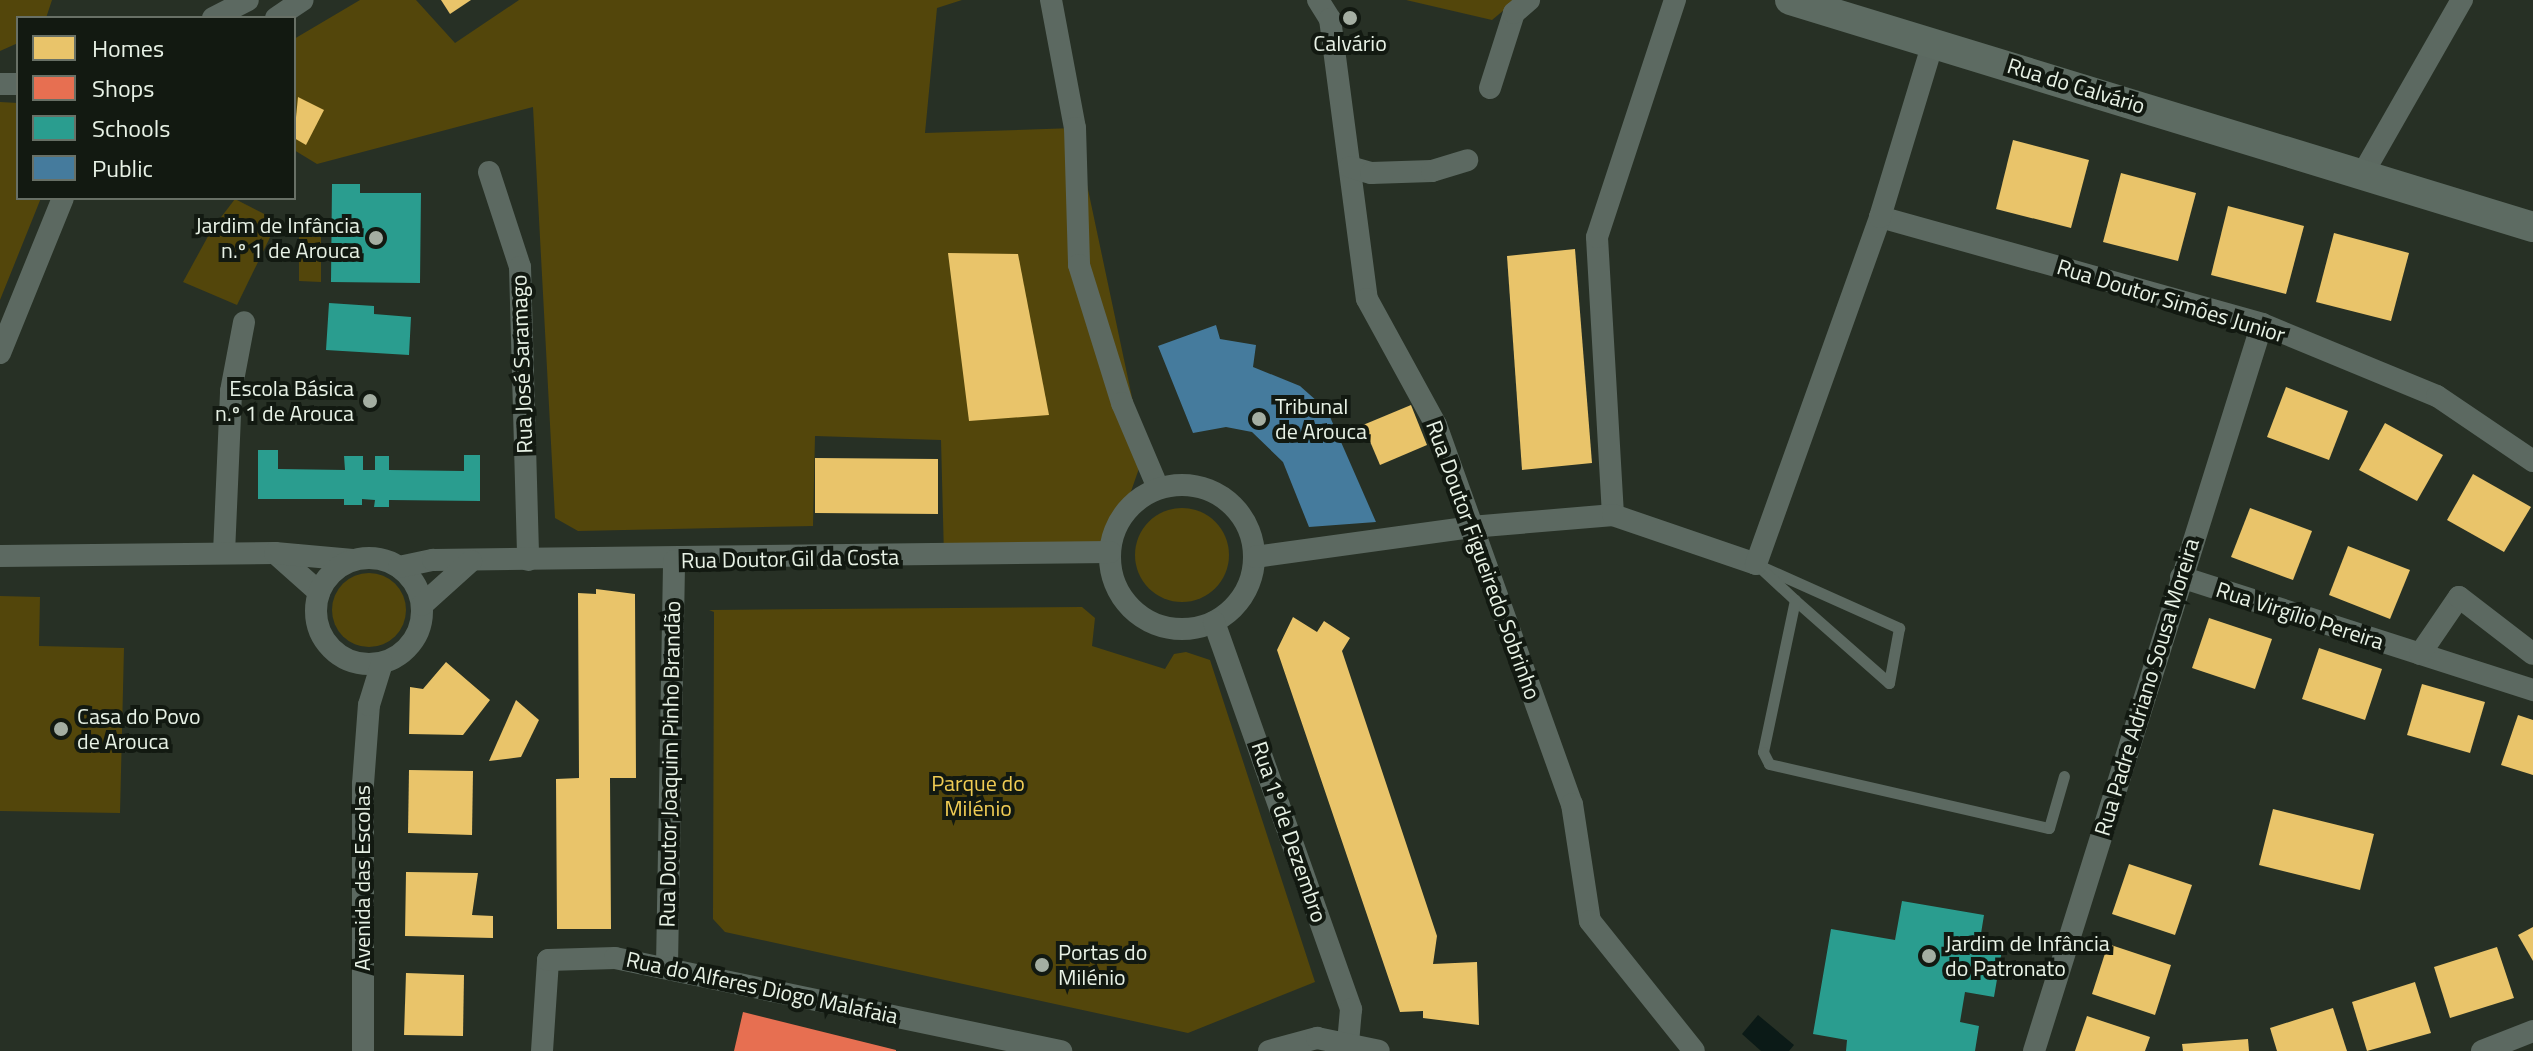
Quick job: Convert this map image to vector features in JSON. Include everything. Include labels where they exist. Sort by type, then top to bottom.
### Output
[{"type":"street","points":[[217,16],[248,0]]},
{"type":"street","points":[[279,16],[303,0]]},
{"type":"street","points":[[1051,0],[1075,128],[1079,265],[1122,403],[1158,488]]},
{"type":"street","name":"Rua Doutor Figueiredo Sobrinho","points":[[1318,0],[1330,19],[1367,299],[1436,425],[1572,804],[1590,921],[1694,1051]]},
{"type":"street","points":[[1490,88],[1514,13],[1529,0]]},
{"type":"street","points":[[1613,515],[1597,237],[1675,0]]},
{"type":"street","name":"Rua do Calvário","points":[[1790,0],[2533,227]]},
{"type":"street","points":[[2362,175],[2462,0]]},
{"type":"street","points":[[1255,557],[1471,527],[1613,515],[1756,564],[1880,217],[1933,43]]},
{"type":"street","points":[[1350,167],[1371,173],[1417,172],[1467,160]]},
{"type":"street","name":"Rua José Saramago","points":[[489,172],[520,267],[528,560]]},
{"type":"street","points":[[0,353],[62,200]]},
{"type":"street","name":"Rua Doutor Simões Junior","points":[[1880,217],[2262,324],[2437,396],[2533,461]]},
{"type":"street","points":[[224,553],[231,391],[244,322]]},
{"type":"street","name":"Rua Padre Adriano Sousa Moreira","points":[[2034,1051],[2262,324]]},
{"type":"street","points":[[1181,484],[1225,498],[1252,534],[1255,557],[1244,595],[1214,622],[1177,629],[1138,614],[1112,576],[1110,552],[1124,513],[1158,488],[1181,484]]},
{"type":"street","name":"Rua Doutor Gil da Costa","points":[[399,567],[471,561],[674,561],[1110,552]]},
{"type":"street","points":[[275,553],[319,592]]},
{"type":"street","points":[[0,556],[275,553],[353,560],[369,557],[399,567],[419,590],[422,605],[417,635],[396,657],[382,663],[350,661],[336,652],[318,625],[319,592],[339,567],[353,560]]},
{"type":"street","points":[[422,605],[471,561]]},
{"type":"street","name":"Rua Doutor Joaquim Pinho Brandão","points":[[667,966],[674,561]]},
{"type":"street","name":"Rua Virgílio Pereira","points":[[2181,577],[2533,690]]},
{"type":"street","points":[[2420,654],[2459,597],[2533,654]]},
{"type":"street","name":"Rua 1º de Dezembro","points":[[1214,622],[1351,1009],[1348,1044]]},
{"type":"street","name":"Avenida das Escolas","points":[[350,661],[369,705]]},
{"type":"street","name":"Avenida das Escolas","points":[[363,1051],[363,784],[369,705],[382,663]]},
{"type":"street","name":"Rua do Alferes Diogo Malafaia","points":[[542,1051],[548,960],[615,958],[667,966],[1015,1046],[1061,1051]]},
{"type":"street","points":[[2482,1051],[2533,1031]]},
{"type":"street","points":[[1269,1051],[1317,1038],[1379,1051]]},
{"type":"lane","points":[[1756,564],[1899,628],[1889,683],[1795,600],[1756,564]]},
{"type":"lane","points":[[1795,600],[1763,752],[1769,764],[2049,828],[2064,776]]},
{"type":"green space","points":[[0,0],[52,0],[47,16],[16,16],[16,44],[0,51]]},
{"type":"green space","points":[[360,0],[416,0],[455,43],[519,0],[962,0],[937,8],[925,133],[1075,128],[1144,454],[1110,552],[944,556],[941,440],[815,436],[813,526],[578,531],[555,518],[533,107],[317,164],[296,151],[296,38]]},
{"type":"green space","points":[[1406,0],[1516,0],[1492,20]]},
{"type":"green space","points":[[0,102],[16,103],[16,200],[40,200],[0,300]]},
{"type":"green space","points":[[234,200],[278,221],[237,305],[183,282],[212,229]]},
{"type":"green space","points":[[299,237],[321,237],[321,282],[299,281]]},
{"type":"green space","points":[[1182,508],[1200,512],[1215,522],[1225,537],[1229,555],[1225,573],[1215,588],[1200,598],[1182,602],[1164,598],[1149,588],[1139,573],[1135,555],[1139,537],[1149,522],[1164,512]]},
{"type":"green space","points":[[369,573],[383,576],[395,584],[403,596],[406,610],[403,624],[395,636],[383,644],[369,647],[355,644],[343,636],[335,624],[332,610],[335,596],[343,584],[355,576]]},
{"type":"green space","name":"Casa do Povo de Arouca","points":[[0,596],[40,597],[39,646],[124,648],[120,813],[0,811]]},
{"type":"green space","name":"Parque do Milénio","points":[[1082,607],[1095,618],[1092,646],[1165,669],[1174,654],[1186,652],[1210,660],[1315,982],[1188,1033],[725,932],[713,919],[714,612],[709,610]]},
{"type":"shaded area","points":[[1758,1015],[1794,1045],[1789,1051],[1761,1051],[1742,1034]]},
{"type":"building: Homes","points":[[441,0],[471,0],[450,14]]},
{"type":"building: Homes","points":[[298,97],[324,110],[306,145],[296,139]]},
{"type":"building: Homes","points":[[2013,140],[2089,160],[2071,228],[1996,209]]},
{"type":"building: Homes","points":[[2121,173],[2196,193],[2178,261],[2103,242]]},
{"type":"building: Homes","points":[[2228,206],[2304,226],[2286,294],[2211,275]]},
{"type":"building: Homes","points":[[2334,233],[2409,253],[2391,321],[2316,302]]},
{"type":"building: Homes","points":[[1575,249],[1592,463],[1522,470],[1507,256]]},
{"type":"building: Homes","points":[[948,253],[1018,254],[1049,415],[969,421]]},
{"type":"building: Homes","points":[[2286,387],[2348,411],[2329,460],[2267,437]]},
{"type":"building: Homes","points":[[1411,405],[1427,445],[1380,465],[1363,425]]},
{"type":"building: Homes","points":[[2385,423],[2443,455],[2417,501],[2359,470]]},
{"type":"building: Homes","points":[[815,458],[938,459],[938,514],[815,513]]},
{"type":"building: Homes","points":[[2473,474],[2531,507],[2504,552],[2447,520]]},
{"type":"building: Homes","points":[[2250,508],[2312,531],[2293,580],[2231,557]]},
{"type":"building: Homes","points":[[2348,546],[2410,570],[2390,619],[2329,595]]},
{"type":"building: Homes","points":[[596,589],[635,594],[636,778],[610,778],[611,929],[557,929],[556,779],[579,778],[578,593],[596,594]]},
{"type":"building: Homes","points":[[1293,617],[1317,632],[1324,621],[1350,638],[1342,651],[1437,936],[1433,964],[1477,962],[1479,1025],[1423,1018],[1423,1011],[1400,1012],[1277,650]]},
{"type":"building: Homes","points":[[2209,618],[2272,639],[2255,689],[2192,668]]},
{"type":"building: Homes","points":[[2319,648],[2382,669],[2365,720],[2302,699]]},
{"type":"building: Homes","points":[[446,662],[490,700],[463,735],[409,734],[410,687],[423,689]]},
{"type":"building: Homes","points":[[2422,684],[2485,702],[2470,753],[2407,735]]},
{"type":"building: Homes","points":[[516,700],[539,720],[521,757],[489,761]]},
{"type":"building: Homes","points":[[2518,715],[2533,720],[2533,775],[2501,765]]},
{"type":"building: Homes","points":[[409,770],[473,771],[472,835],[408,833]]},
{"type":"building: Homes","points":[[2273,809],[2374,834],[2360,890],[2259,865]]},
{"type":"building: Homes","points":[[2129,864],[2192,885],[2175,935],[2112,914]]},
{"type":"building: Homes","points":[[406,872],[478,873],[472,915],[493,916],[493,938],[405,936]]},
{"type":"building: Homes","points":[[2533,927],[2533,961],[2518,935]]},
{"type":"building: Homes","points":[[2108,944],[2171,965],[2155,1015],[2092,994]]},
{"type":"building: Homes","points":[[2497,947],[2514,998],[2450,1018],[2434,967]]},
{"type":"building: Homes","points":[[406,973],[464,975],[463,1036],[404,1035]]},
{"type":"building: Homes","points":[[2415,982],[2431,1033],[2367,1051],[2352,1002]]},
{"type":"building: Homes","points":[[2333,1008],[2347,1051],[2277,1051],[2270,1028]]},
{"type":"building: Homes","points":[[2087,1016],[2150,1037],[2145,1051],[2075,1051]]},
{"type":"building: Homes","points":[[2248,1039],[2249,1051],[2183,1051],[2182,1044]]},
{"type":"building: Shops","points":[[743,1012],[896,1050],[896,1051],[734,1051]]},
{"type":"building: Schools","name":"Jardim de Infância n.º 1 de Arouca","points":[[332,184],[360,184],[360,193],[421,193],[420,283],[331,282]]},
{"type":"building: Schools","points":[[329,303],[374,306],[374,314],[411,317],[409,355],[326,350]]},
{"type":"building: Schools","points":[[258,450],[278,450],[278,469],[345,470],[344,456],[363,456],[363,470],[375,470],[375,456],[389,456],[389,470],[464,471],[464,455],[480,455],[480,501],[389,500],[389,507],[374,507],[375,500],[362,499],[362,505],[344,505],[344,499],[258,499]]},
{"type":"building: Schools","name":"Jardim de Infância do Patronato","points":[[1902,901],[1984,915],[1979,946],[2002,950],[1994,997],[1965,992],[1960,1022],[1979,1026],[1975,1051],[1846,1051],[1847,1040],[1813,1034],[1831,929],[1895,940]]},
{"type":"building: Public","name":"Tribunal de Arouca","points":[[1216,325],[1220,339],[1256,345],[1253,367],[1300,386],[1327,410],[1376,522],[1309,527],[1283,462],[1252,432],[1226,427],[1193,433],[1158,346]]},
{"type":"place","name":"Calvário","points":[[1350,18]]},
{"type":"place","name":"Jardim de Infância n.º 1 de Arouca","points":[[376,238]]},
{"type":"place","name":"Escola Básica n.º 1 de Arouca","points":[[370,401]]},
{"type":"place","name":"Tribunal de Arouca","points":[[1259,419]]},
{"type":"place","name":"Casa do Povo de Arouca","points":[[61,729]]},
{"type":"place","name":"Jardim de Infância do Patronato","points":[[1929,956]]},
{"type":"place","name":"Portas do Milénio","points":[[1042,965]]}]
